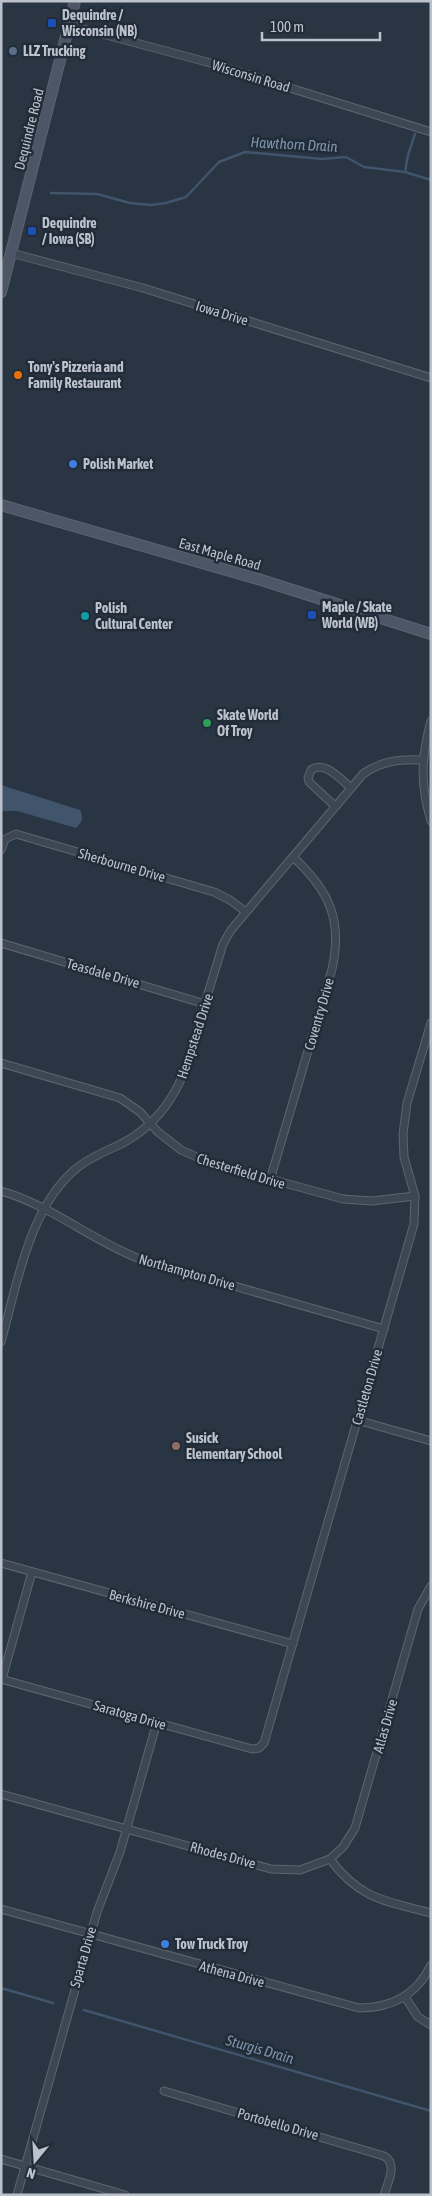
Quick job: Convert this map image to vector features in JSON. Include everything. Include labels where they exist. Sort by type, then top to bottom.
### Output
[{"type":"main road","name":"Dequindre Road","points":[[1,292],[75,1]]},
{"type":"main road","name":"East Maple Road","points":[[1,505],[260,580],[431,634]]},
{"type":"street","name":"Wisconsin Road","points":[[69,25],[207,62],[431,132]]},
{"type":"street","name":"Iowa Drive","points":[[11,253],[143,288],[431,378]]},
{"type":"street","points":[[431,721],[422,760],[423,790],[431,821]]},
{"type":"street","name":"Hempstead Drive","points":[[1,1342],[31,1239],[44,1209],[62,1182],[76,1168],[94,1156],[132,1138],[150,1123],[168,1103],[180,1083],[223,944],[231,930],[350,787],[363,774],[386,762],[405,759],[422,760]]},
{"type":"street","points":[[335,806],[309,782],[308,778],[311,770],[321,766],[326,768],[350,787]]},
{"type":"street","name":"Sherbourne Drive","points":[[1,850],[5,839],[12,834],[16,834],[214,892],[230,900],[246,912]]},
{"type":"street","name":"Coventry Drive","points":[[270,1180],[332,970],[336,943],[333,917],[326,896],[312,876],[293,857]]},
{"type":"street","name":"Teasdale Drive","points":[[1,943],[205,1004]]},
{"type":"street","name":"Castleton Drive","points":[[259,1748],[266,1736],[414,1224],[415,1196],[404,1157],[404,1123],[407,1103],[431,1023]]},
{"type":"street","name":"Chesterfield Drive","points":[[1,1063],[112,1095],[128,1103],[168,1141],[192,1157],[270,1180],[349,1200],[372,1201],[415,1196]]},
{"type":"street","name":"Northampton Drive","points":[[1,1191],[22,1198],[112,1247],[140,1259],[384,1328]]},
{"type":"street","points":[[358,1420],[431,1441]]},
{"type":"street","name":"Berkshire Drive","points":[[1,1563],[293,1644]]},
{"type":"street","points":[[2,1679],[32,1572]]},
{"type":"street","name":"Atlas Drive","points":[[330,1859],[347,1841],[358,1821],[418,1609],[431,1586]]},
{"type":"street","name":"Saratoga Drive","points":[[2,1679],[252,1749],[259,1748]]},
{"type":"street","name":"Sparta Drive","points":[[17,2195],[90,1934],[99,1905],[117,1862],[157,1722]]},
{"type":"street","name":"Rhodes Drive","points":[[1,1794],[280,1870],[305,1869],[330,1859]]},
{"type":"street","points":[[330,1859],[345,1878],[364,1893],[431,1913]]},
{"type":"street","name":"Athena Drive","points":[[1,1909],[351,2007],[376,2007],[405,1997]]},
{"type":"street","points":[[431,1965],[421,1981],[405,1997],[418,2017],[431,2025]]},
{"type":"street","name":"Portobello Drive","points":[[164,2090],[384,2156],[390,2162],[392,2168],[384,2195]]},
{"type":"street","points":[[1,2160],[125,2195]]},
{"type":"water","points":[[1,785],[80,810],[82,815],[81,822],[76,828],[17,811],[1,811]]},
{"type":"waterway","points":[[405,172],[415,134]]},
{"type":"waterway","name":"Hawthorn Drain","points":[[51,193],[97,194],[130,203],[151,205],[166,203],[186,197],[219,162],[245,152],[322,159],[346,157],[364,167],[405,172],[431,180]]},
{"type":"waterway","name":"Sturgis Drain","points":[[1,1988],[53,2003]]},
{"type":"waterway","name":"Sturgis Drain","points":[[84,2010],[431,2111]]},
{"type":"place","name":"Dequindre / Wisconsin (NB)","points":[[52,23]]},
{"type":"place","name":"LLZ Trucking","points":[[13,51]]},
{"type":"place","name":"Dequindre / Iowa (SB)","points":[[32,231]]},
{"type":"place","name":"Tony's Pizzeria and Family Restaurant","points":[[18,375]]},
{"type":"place","name":"Polish Market","points":[[73,464]]},
{"type":"place","name":"Maple / Skate World (WB)","points":[[312,615]]},
{"type":"place","name":"Polish Cultural Center","points":[[85,616]]},
{"type":"place","name":"Skate World Of Troy","points":[[207,723]]},
{"type":"place","name":"Susick Elementary School","points":[[176,1446]]},
{"type":"place","name":"Tow Truck Troy","points":[[165,1944]]}]
